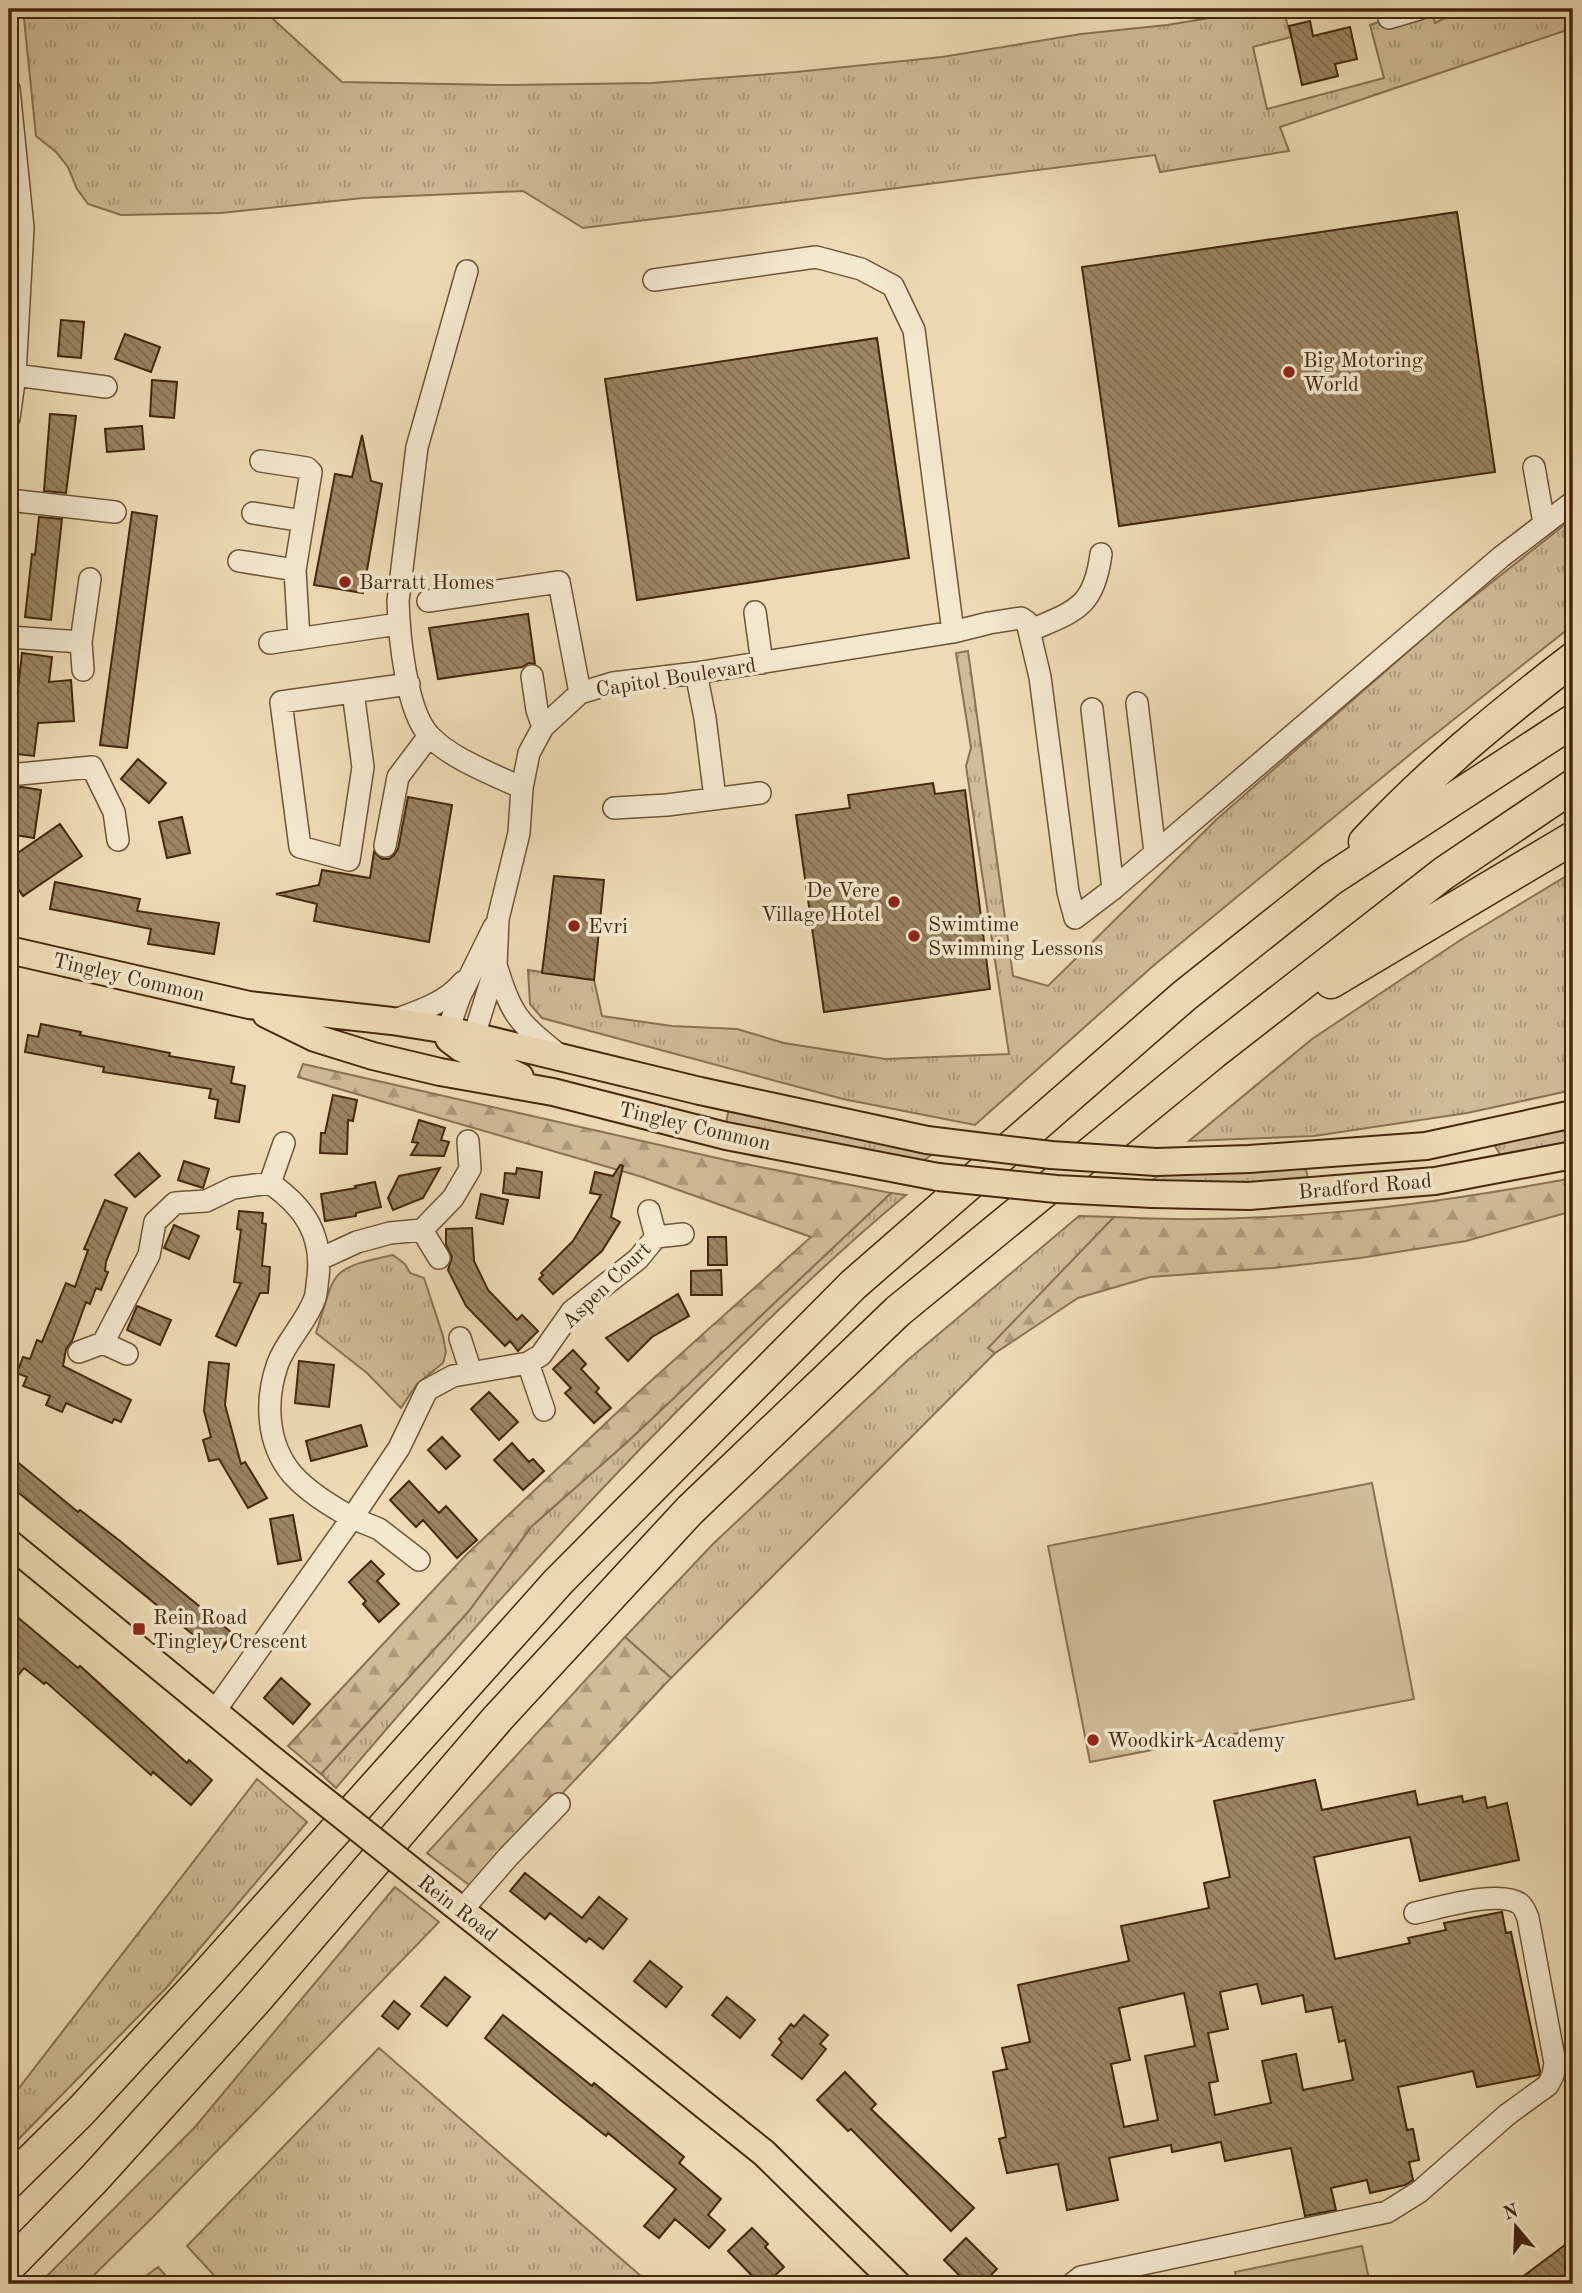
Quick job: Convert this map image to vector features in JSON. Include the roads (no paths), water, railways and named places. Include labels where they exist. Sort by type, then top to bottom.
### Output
[{"type":"highway","points":[[1331,878],[1408,795],[1573,659]]},
{"type":"highway","points":[[9,2182],[81,2111],[191,1992],[558,1582],[853,1284],[1184,996],[1331,878],[1573,721]]},
{"type":"highway","points":[[9,2266],[102,2171],[254,2002],[498,1718],[688,1511],[898,1311],[1213,1053],[1444,873],[1573,786]]},
{"type":"highway","points":[[1213,1053],[1573,838]]},
{"type":"main road","name":"Tingley Common","points":[[9,950],[249,1005],[393,1021],[926,1140],[1051,1155],[1156,1162]]},
{"type":"main road","name":"Tingley Common","points":[[249,1005],[315,1038],[373,1056],[440,1072],[553,1092],[726,1136],[938,1177],[1056,1189],[1153,1194]]},
{"type":"main road","points":[[440,1072],[461,1038],[553,1092]]},
{"type":"main road","name":"Bradford Road","points":[[1156,1162],[1249,1159],[1426,1146],[1573,1114]]},
{"type":"main road","name":"Bradford Road","points":[[1153,1194],[1250,1196],[1435,1181],[1573,1155]]},
{"type":"main road","name":"Rein Road","points":[[9,1543],[274,1762],[764,2152],[897,2284]]},
{"type":"street","points":[[1389,18],[1419,9]]},
{"type":"street","points":[[9,89],[13,163],[23,228],[9,418]]},
{"type":"street","points":[[654,280],[816,257],[861,268],[893,286],[914,330],[953,632]]},
{"type":"street","points":[[467,271],[417,447],[398,601],[398,624],[415,715],[429,736],[463,760],[522,788]]},
{"type":"street","points":[[13,361],[106,387]]},
{"type":"street","points":[[261,461],[310,470],[295,570],[299,639]]},
{"type":"street","points":[[1534,467],[1544,523]]},
{"type":"street","points":[[9,500],[115,512]]},
{"type":"street","points":[[1101,554],[1098,577],[1086,601],[1074,611],[1029,631],[1040,677],[1068,892],[1075,918],[1113,889],[1501,556],[1573,502]]},
{"type":"street","points":[[253,513],[303,521]]},
{"type":"street","points":[[239,561],[295,570]]},
{"type":"street","points":[[83,670],[81,642],[90,579]]},
{"type":"street","points":[[428,601],[559,582],[580,693]]},
{"type":"street","points":[[755,612],[762,663]]},
{"type":"street","name":"Capitol Boulevard","points":[[561,1057],[517,1019],[508,1003],[496,965],[498,919],[519,833],[522,788],[530,754],[543,727],[580,693],[613,683],[696,673],[953,632],[1017,617],[1027,622],[1029,631]]},
{"type":"street","points":[[270,643],[398,624]]},
{"type":"street","points":[[9,637],[81,642]]},
{"type":"street","points":[[696,673],[705,718],[715,798]]},
{"type":"street","points":[[532,676],[537,710],[543,727]]},
{"type":"street","points":[[353,692],[363,767],[349,860],[300,847],[281,702],[409,684]]},
{"type":"street","points":[[1137,703],[1155,852]]},
{"type":"street","points":[[1092,709],[1113,889]]},
{"type":"street","points":[[385,846],[398,778],[429,736]]},
{"type":"street","points":[[9,775],[92,767],[114,812],[118,840]]},
{"type":"street","points":[[614,808],[667,805],[760,793]]},
{"type":"street","name":"Capitol Boulevard","points":[[461,1038],[460,996],[498,919]]},
{"type":"street","name":"Capitol Boulevard","points":[[461,1038],[496,965]]},
{"type":"street","name":"Capitol Boulevard","points":[[393,1021],[438,1004],[453,994],[471,972]]},
{"type":"street","points":[[320,1259],[357,1242],[390,1233],[422,1230],[453,1198],[470,1169],[468,1141]]},
{"type":"street","points":[[270,1183],[284,1143]]},
{"type":"street","points":[[79,1352],[103,1343],[149,1255],[155,1222],[175,1203],[206,1201],[233,1188],[270,1183],[290,1197],[310,1223],[320,1259],[316,1296],[279,1361],[269,1416],[274,1445],[291,1473],[316,1496],[352,1518],[379,1529],[419,1560]]},
{"type":"street","name":"Aspen Court","points":[[649,1211],[656,1237]]},
{"type":"street","points":[[422,1230],[439,1258]]},
{"type":"street","name":"Aspen Court","points":[[528,1363],[541,1355],[572,1311],[638,1259],[656,1237],[683,1234]]},
{"type":"street","points":[[460,1338],[471,1371]]},
{"type":"street","points":[[103,1343],[127,1354]]},
{"type":"street","points":[[214,1712],[399,1448],[427,1390],[453,1376],[471,1371],[528,1363],[544,1410]]},
{"type":"street","points":[[456,1906],[559,1804]]},
{"type":"street","points":[[1072,2284],[1081,2277],[1387,2212],[1419,2192],[1508,2114],[1548,2085],[1555,2063],[1528,1918],[1522,1905],[1508,1898],[1492,1898],[1415,1913]]},
{"type":"place","name":"Big Motoring World","points":[[1289,372]]},
{"type":"place","name":"Barratt Homes","points":[[345,582]]},
{"type":"place","name":"De Vere Village Hotel","points":[[894,902]]},
{"type":"place","name":"Evri","points":[[574,926]]},
{"type":"place","name":"Swimtime Swimming Lessons","points":[[914,936]]},
{"type":"place","name":"Rein Road Tingley Crescent","points":[[139,1629]]},
{"type":"place","name":"Woodkirk Academy","points":[[1093,1740]]}]
